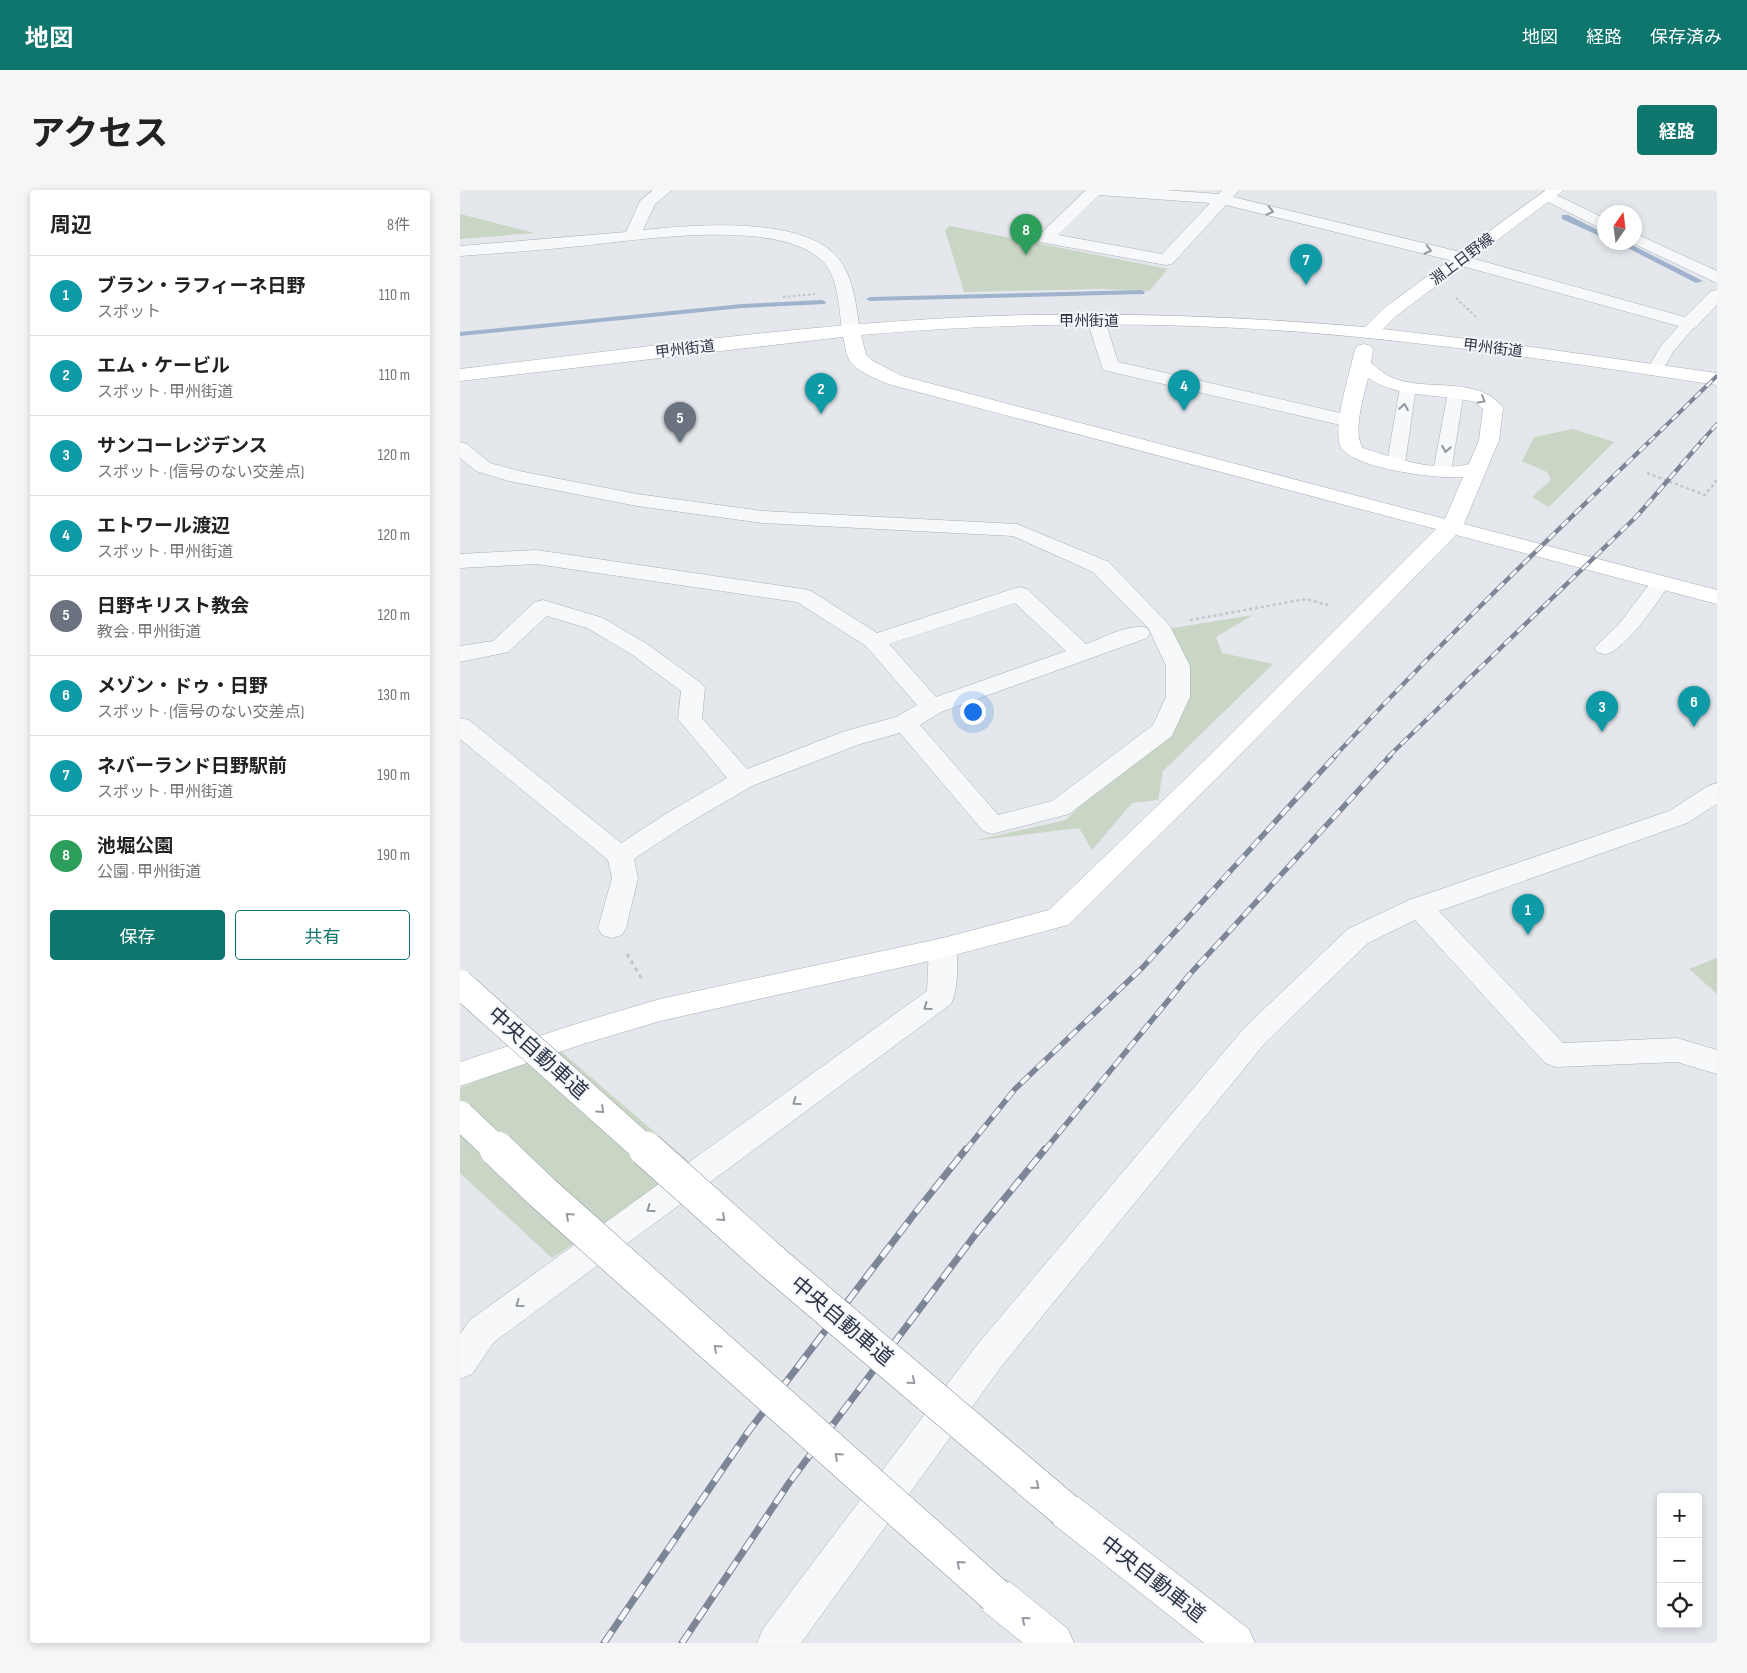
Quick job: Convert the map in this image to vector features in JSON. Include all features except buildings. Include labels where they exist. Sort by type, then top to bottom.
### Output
[{"type":"main road","name":"淵上日野線","points":[[1368,334],[1390,312],[1462,259],[1546,192]]},
{"type":"main road","name":"甲州街道","points":[[460,375],[851,330],[940,324],[1096,320],[1208,322],[1368,334],[1526,351],[1717,379]]},
{"type":"main road","points":[[851,330],[857,357],[866,365],[895,380],[1661,582],[1715,594]]},
{"type":"main road","points":[[1368,334],[1350,413],[1350,444],[1356,452],[1437,472],[1455,473],[1479,467]]},
{"type":"main road","points":[[460,1074],[579,1034],[660,1010],[943,948],[1058,918],[1213,767],[1452,526],[1490,440],[1493,408],[1482,398],[1456,392],[1386,382],[1361,365]]},
{"type":"main road","points":[[1350,413],[1366,398],[1404,386]]},
{"type":"main road","points":[[1437,472],[1459,490],[1464,499]]},
{"type":"main road","name":"中央自動車道","points":[[460,984],[776,1265],[1065,1510],[1235,1643]]},
{"type":"main road","points":[[460,1115],[558,1206],[996,1596],[1054,1643]]},
{"type":"street","points":[[632,237],[648,201],[664,190]]},
{"type":"street","points":[[1227,194],[1166,260],[1046,238],[1096,190],[1227,194],[1690,324],[1717,295]]},
{"type":"street","points":[[1546,192],[1597,220]]},
{"type":"street","points":[[460,251],[684,231],[726,230],[787,237],[806,244],[824,254],[835,266],[845,289],[851,330]]},
{"type":"street","points":[[1642,242],[1717,278]]},
{"type":"street","points":[[1096,320],[1110,366],[1350,413]]},
{"type":"street","points":[[460,448],[483,467],[516,477],[637,500],[763,517],[1017,530],[1101,567],[1178,666],[1178,696],[1162,730],[1060,808],[992,825],[905,723]]},
{"type":"street","points":[[460,562],[536,556],[803,596],[874,641],[932,707]]},
{"type":"street","points":[[874,641],[1019,594],[1082,653]]},
{"type":"street","points":[[460,655],[466,652],[500,647],[543,607],[595,623],[638,649],[693,688],[690,719],[743,780]]},
{"type":"street","points":[[620,856],[678,818],[743,780],[851,738],[905,723],[932,707],[1149,630]]},
{"type":"street","points":[[460,726],[620,856],[625,878],[612,928]]},
{"type":"street","points":[[777,1643],[989,1356],[1255,1035],[1358,936],[1419,907],[1678,817],[1717,792]]},
{"type":"street","points":[[1419,907],[1556,1055],[1677,1050],[1717,1062]]},
{"type":"street","points":[[460,1363],[482,1331],[941,996],[943,948]]},
{"type":"lane","points":[[1655,370],[1666,350],[1690,324]]},
{"type":"lane","points":[[1396,463],[1404,386]]},
{"type":"lane","points":[[1437,472],[1456,392]]},
{"type":"lane","points":[[1604,648],[1626,628],[1661,582]]},
{"type":"path","points":[[784,296],[817,294]]},
{"type":"path","points":[[1454,296],[1479,320]]},
{"type":"path","points":[[1646,474],[1705,495],[1717,480]]},
{"type":"path","points":[[1149,630],[1306,599],[1362,616]]},
{"type":"path","points":[[612,928],[660,1010]]},
{"type":"green space","points":[[460,214],[534,233],[460,239]]},
{"type":"green space","points":[[950,226],[1168,269],[1149,291],[1101,289],[964,292],[945,230]]},
{"type":"green space","points":[[1573,429],[1614,442],[1549,507],[1532,497],[1551,480],[1547,472],[1522,461],[1534,437]]},
{"type":"green space","points":[[1253,615],[1216,637],[1222,653],[1273,664],[1163,771],[1158,800],[1132,803],[1092,850],[1079,828],[972,841],[1066,820],[1182,704],[1167,629]]},
{"type":"green space","points":[[1717,958],[1717,994],[1689,969]]},
{"type":"green space","points":[[557,1048],[694,1166],[552,1258],[460,1173],[460,1088]]},
{"type":"waterway","points":[[1565,217],[1597,233]]},
{"type":"waterway","points":[[1635,250],[1699,281]]},
{"type":"waterway","points":[[870,299],[1141,292]]},
{"type":"waterway","points":[[460,334],[742,306],[822,302]]},
{"type":"railway","points":[[1649,442],[1717,376]]},
{"type":"railway","points":[[1701,442],[1717,424]]},
{"type":"railway","points":[[1334,757],[1450,636],[1650,441]]},
{"type":"railway","points":[[1388,757],[1637,516],[1702,441]]},
{"type":"railway","points":[[965,1151],[1015,1089],[1143,967],[1335,756]]},
{"type":"railway","points":[[1044,1151],[1190,974],[1390,756]]},
{"type":"railway","points":[[604,1643],[748,1432],[966,1149]]},
{"type":"railway","points":[[682,1643],[789,1483],[978,1231],[1045,1149]]},
{"type":"place","name":"池堀公園","points":[[1026,255]]},
{"type":"place","name":"ネバーランド日野駅前","points":[[1306,285]]},
{"type":"place","name":"エトワール渡辺","points":[[1184,411]]},
{"type":"place","name":"エム・ケービル","points":[[821,414]]},
{"type":"place","name":"日野キリスト教会","points":[[680,443]]},
{"type":"place","name":"メゾン・ドゥ・日野","points":[[1694,727]]},
{"type":"place","name":"サンコーレジデンス","points":[[1602,732]]},
{"type":"place","name":"ブラン・ラフィーネ日野","points":[[1528,935]]}]
